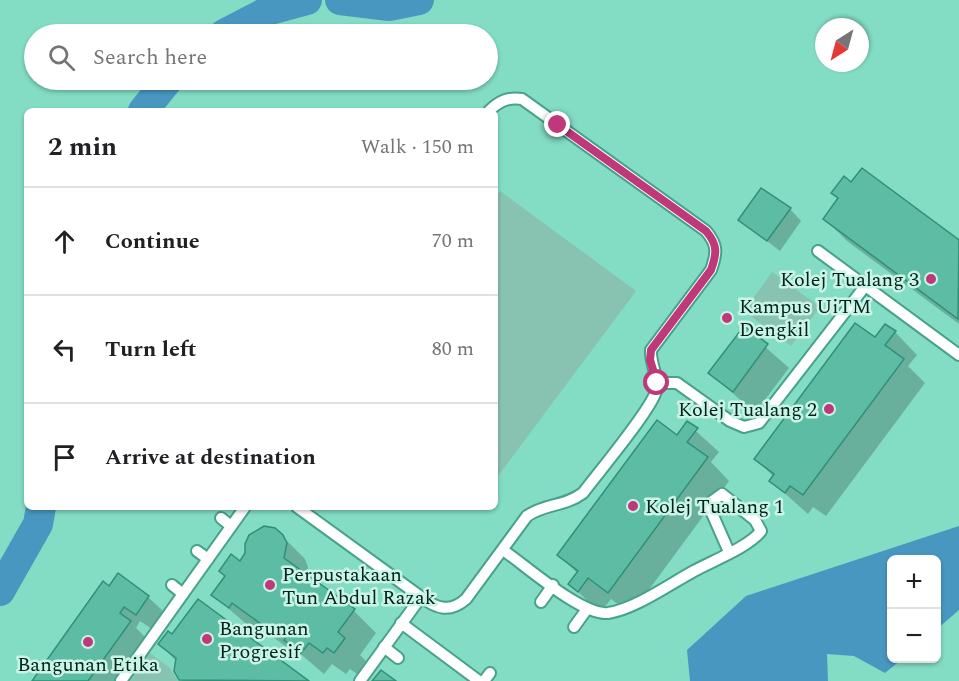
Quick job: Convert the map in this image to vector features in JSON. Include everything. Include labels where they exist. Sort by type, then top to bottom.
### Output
[{"type":"lane","points":[[301,510],[432,606],[445,609],[458,607],[527,516],[540,507],[569,503],[583,493],[651,402],[657,383],[650,360],[651,350],[711,270],[716,255],[715,242],[706,231],[522,99],[512,98],[500,102],[493,108]]},
{"type":"lane","points":[[818,251],[959,354]]},
{"type":"lane","points":[[657,383],[677,383],[730,421],[744,427],[759,423],[866,285]]},
{"type":"lane","points":[[503,550],[587,609],[606,613],[625,608],[729,552],[760,531],[755,520],[722,494],[711,502],[711,511],[729,552]]},
{"type":"lane","points":[[121,681],[243,510]]},
{"type":"lane","points":[[221,518],[231,526]]},
{"type":"lane","points":[[197,551],[208,559]]},
{"type":"lane","points":[[172,585],[183,594]]},
{"type":"lane","points":[[541,602],[553,585]]},
{"type":"lane","points":[[360,681],[421,597]]},
{"type":"lane","points":[[574,627],[587,609]]},
{"type":"lane","points":[[401,623],[448,665],[479,681]]},
{"type":"lane","points":[[384,647],[398,658]]},
{"type":"shaded area","points":[[500,191],[636,291],[498,476],[498,194]]},
{"type":"shaded area","points":[[772,272],[820,307],[791,346],[744,311]]},
{"type":"shaded area","points":[[959,526],[959,610],[941,626],[941,555],[887,555],[887,663],[897,663],[885,673],[854,656],[827,654],[828,681],[690,681],[687,650],[746,596]]},
{"type":"shaded area","points":[[147,651],[170,668],[178,681],[127,681]]},
{"type":"building","name":"Kolej Tualang 3","points":[[862,168],[959,240],[958,319],[823,219],[838,198],[831,193],[844,176],[851,182]]},
{"type":"building","points":[[761,188],[791,208],[767,241],[738,220]]},
{"type":"building","name":"Kolej Tualang 2","points":[[855,323],[875,337],[885,324],[896,331],[885,345],[904,359],[803,495],[790,486],[785,493],[769,481],[774,474],[754,459]]},
{"type":"building","points":[[744,326],[768,344],[733,392],[708,373]]},
{"type":"building","name":"Kolej Tualang 1","points":[[657,420],[677,435],[687,421],[698,428],[687,442],[708,457],[608,593],[588,578],[578,592],[568,584],[578,571],[557,555]]},
{"type":"building","name":"Perpustakaan Tun Abdul Razak","points":[[264,526],[275,528],[283,535],[287,543],[284,558],[355,609],[338,632],[345,638],[334,653],[327,648],[323,653],[309,643],[301,653],[284,640],[288,634],[277,626],[272,632],[232,603],[229,608],[211,595],[225,576],[219,571],[231,554],[240,561],[245,553],[245,544],[249,535]]},
{"type":"building","name":"Bangunan Etika","points":[[118,573],[149,596],[136,615],[124,607],[120,613],[131,621],[88,681],[32,681],[103,581],[109,586]]},
{"type":"building","name":"Bangunan Progresif","points":[[198,599],[309,681],[179,680],[174,671],[176,658],[158,644],[168,631],[172,634]]},
{"type":"building","points":[[381,670],[396,681],[372,681]]},
{"type":"waterway","points":[[243,24],[270,10],[307,0]]},
{"type":"waterway","points":[[340,0],[389,6],[419,0]]},
{"type":"waterway","points":[[145,108],[160,90]]},
{"type":"waterway","points":[[0,591],[38,524],[40,510]]},
{"type":"place","name":"Kolej Tualang 3","points":[[931,279]]},
{"type":"place","name":"Kampus UiTM Dengkil","points":[[727,318]]},
{"type":"place","name":"Kolej Tualang 2","points":[[829,409]]},
{"type":"place","name":"Kolej Tualang 1","points":[[633,506]]},
{"type":"place","name":"Perpustakaan Tun Abdul Razak","points":[[270,585]]},
{"type":"place","name":"Bangunan Progresif","points":[[207,639]]},
{"type":"place","name":"Bangunan Etika","points":[[88,642]]},
{"type":"route","points":[[558,125],[706,231],[715,242],[716,255],[711,270],[651,350],[650,360],[657,383]]}]
